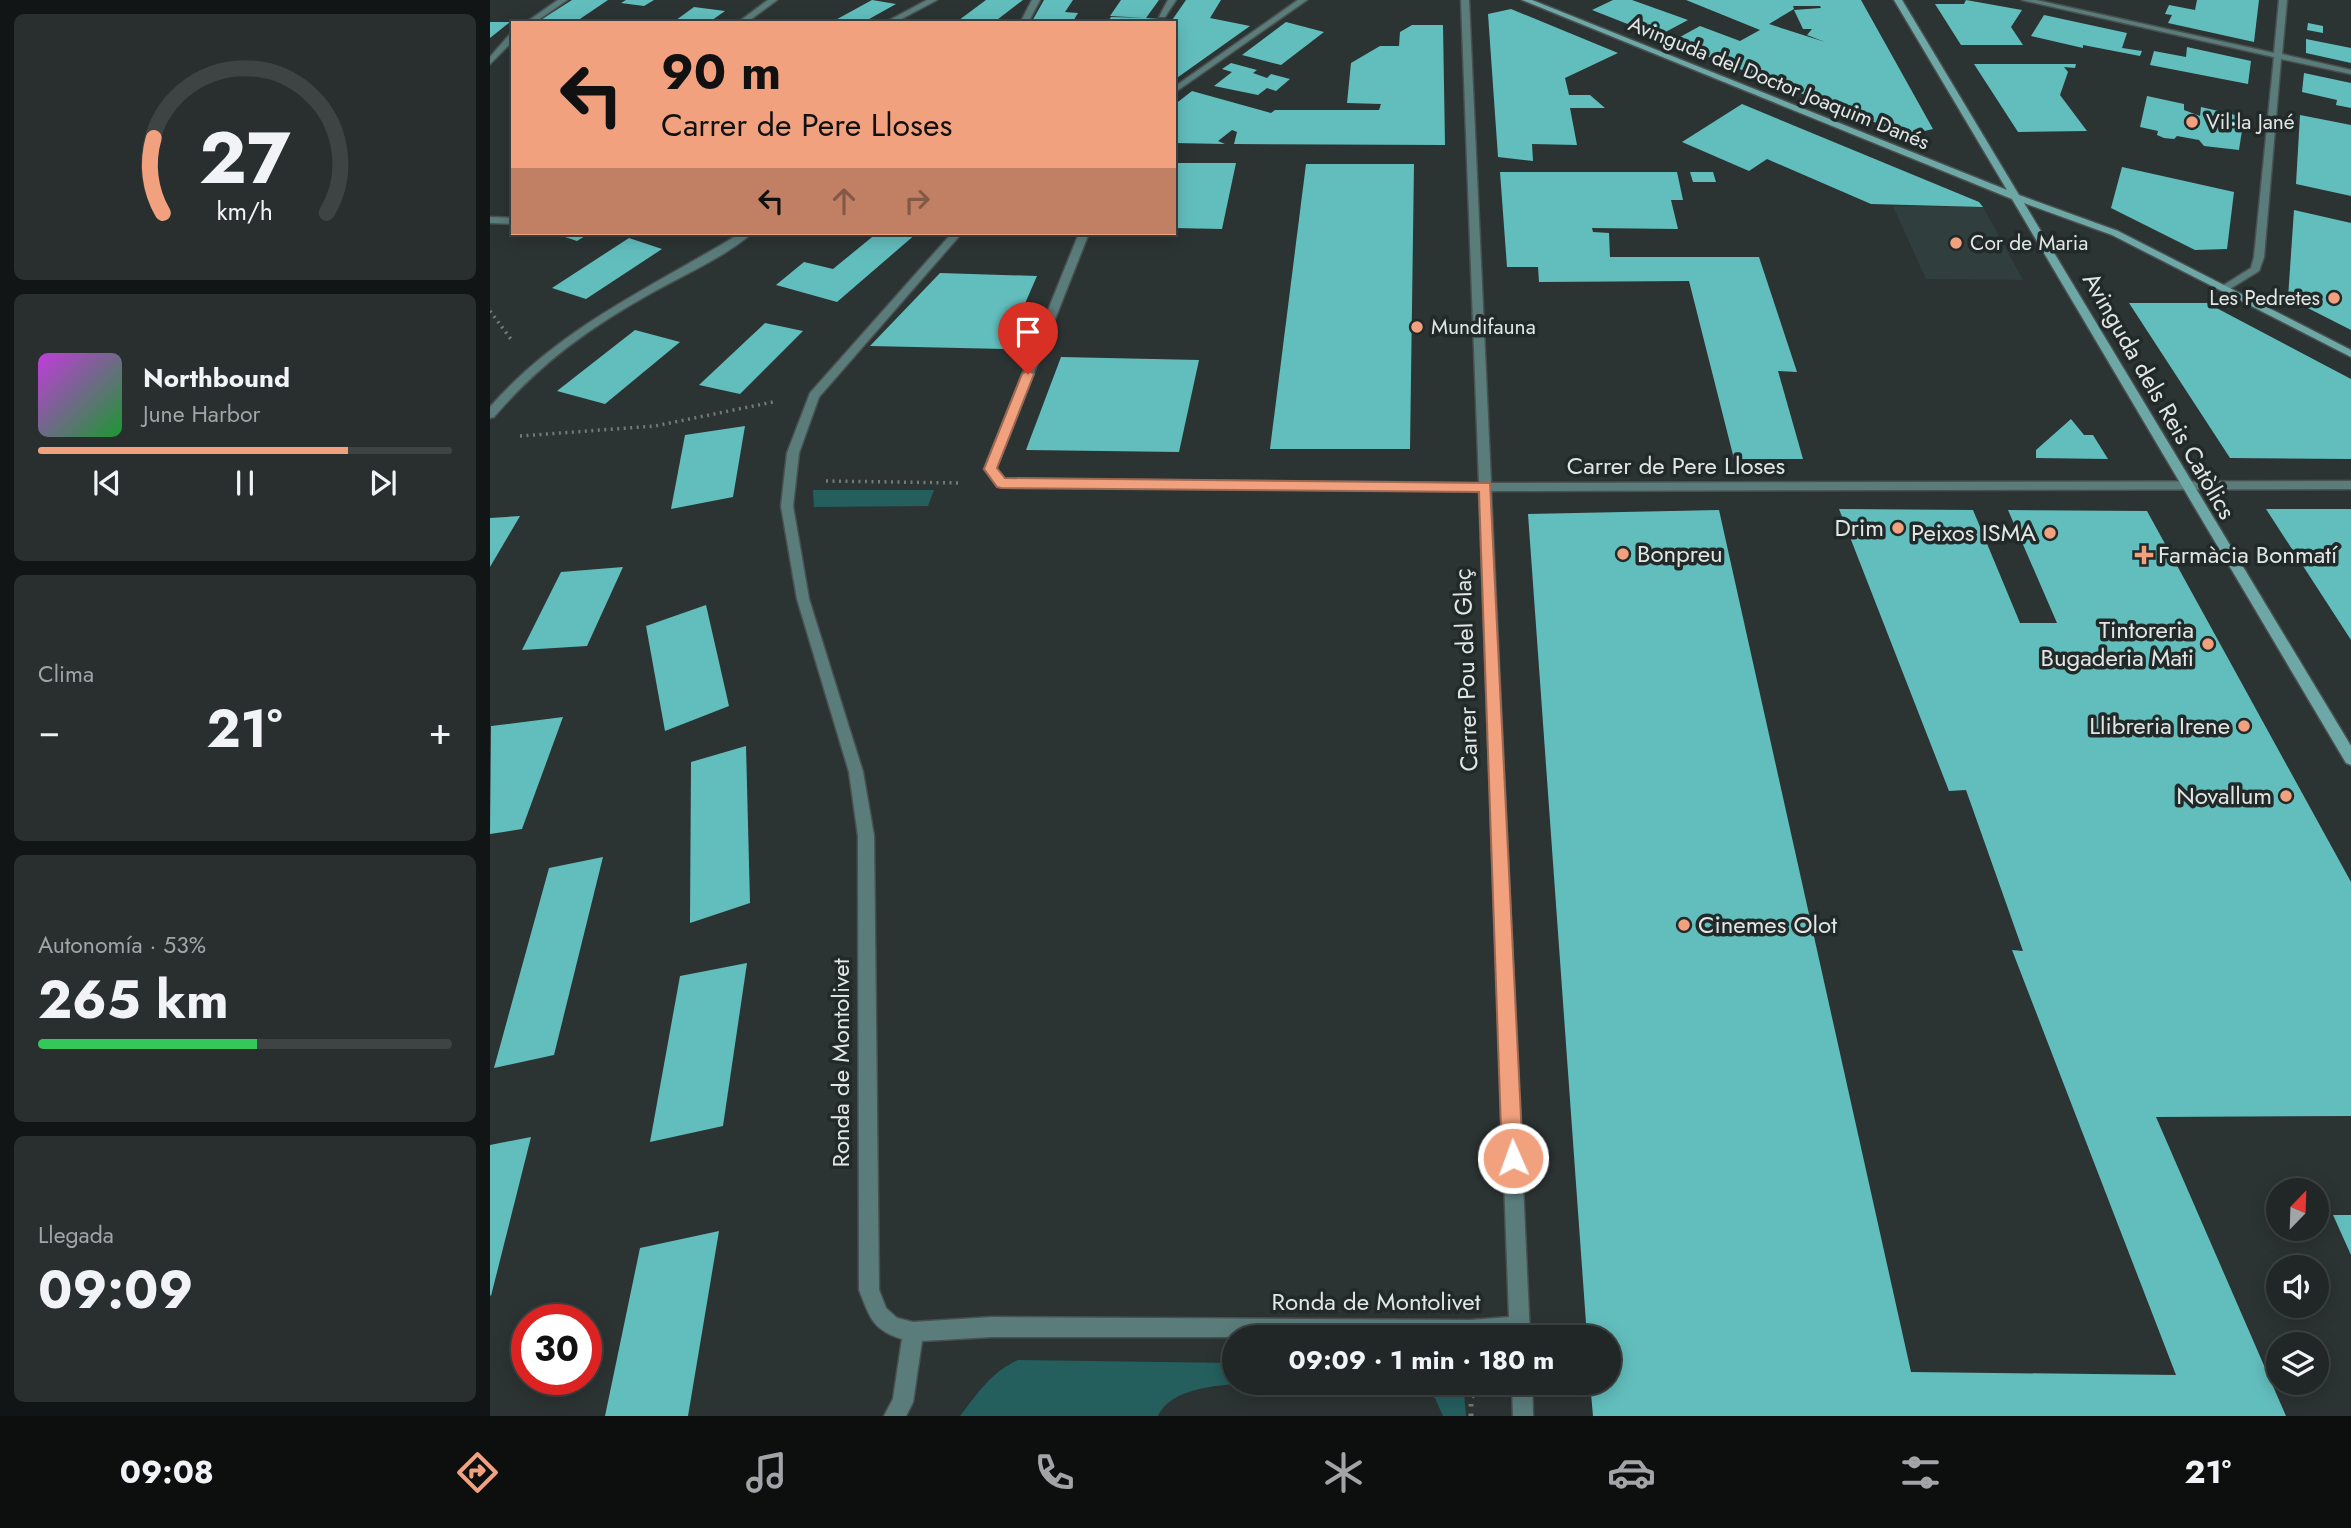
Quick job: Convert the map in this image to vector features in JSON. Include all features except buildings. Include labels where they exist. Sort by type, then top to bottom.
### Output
[{"type":"main road","name":"Avinguda del Doctor Joaquim Danés","points":[[1527,0],[2018,198],[2101,227],[2351,354]]},
{"type":"main road","name":"Avinguda dels Reis Catòlics","points":[[1898,0],[2351,759]]},
{"type":"street","points":[[532,21],[563,0]]},
{"type":"street","points":[[744,21],[774,0]]},
{"type":"street","points":[[892,21],[933,0]]},
{"type":"street","points":[[1025,21],[1036,0]]},
{"type":"street","points":[[1162,15],[1172,0]]},
{"type":"street","points":[[1176,90],[1303,0]]},
{"type":"street","name":"Carrer Pou del Glaç","points":[[1465,0],[1519,1325]]},
{"type":"street","points":[[2026,0],[2351,72]]},
{"type":"street","points":[[2224,288],[2256,269],[2259,257],[2283,0]]},
{"type":"street","points":[[490,62],[511,38]]},
{"type":"street","points":[[490,220],[511,220]]},
{"type":"street","points":[[490,414],[522,378],[578,331],[744,235]]},
{"type":"street","name":"Ronda de Montolivet","points":[[955,235],[814,396],[793,453],[787,506],[803,599],[856,772],[866,836],[869,1290],[879,1315],[892,1326],[912,1332],[992,1327],[1222,1328]]},
{"type":"street","name":"Carrer de Pere Lloses","points":[[1083,235],[990,469],[1001,483],[1485,487],[2351,485]]},
{"type":"street","points":[[901,1411],[912,1332]]},
{"type":"street","points":[[1522,1395],[1523,1416]]},
{"type":"path","points":[[513,437],[647,428],[687,421],[736,405],[784,401]]},
{"type":"path","points":[[818,481],[941,482]]},
{"type":"path","points":[[1471,1416],[1473,1395]]},
{"type":"shaded area","name":"Cor de Maria","points":[[1893,206],[1983,207],[2023,280],[1926,279]]},
{"type":"shaded area","points":[[813,490],[934,490],[928,506],[814,507]]},
{"type":"shaded area","points":[[1018,1360],[1222,1363],[1222,1386],[1181,1395],[1167,1404],[1158,1416],[960,1416],[979,1391],[1008,1365]]},
{"type":"shaded area","points":[[1429,1395],[1464,1395],[1466,1416],[1443,1416],[1435,1398]]},
{"type":"place","name":"Vil·la Jané","points":[[2192,122]]},
{"type":"place","name":"Cor de Maria","points":[[1956,243]]},
{"type":"place","name":"Les Pedretes","points":[[2334,298]]},
{"type":"place","name":"Mundifauna","points":[[1417,327]]},
{"type":"place","name":"Drim","points":[[1898,528]]},
{"type":"place","name":"Peixos ISMA","points":[[2050,533]]},
{"type":"place","name":"Bonpreu","points":[[1623,554]]},
{"type":"place","name":"Farmàcia Bonmatí","points":[[2144,555]]},
{"type":"place","name":"Tintoreria Bugaderia Mati","points":[[2208,644]]},
{"type":"place","name":"Llibreria Irene","points":[[2244,726]]},
{"type":"place","name":"Novallum","points":[[2286,796]]},
{"type":"place","name":"Cinemes Olot","points":[[1684,925]]},
{"type":"route","points":[[1028,374],[990,469],[1001,483],[1485,487],[1513,1158]]}]
